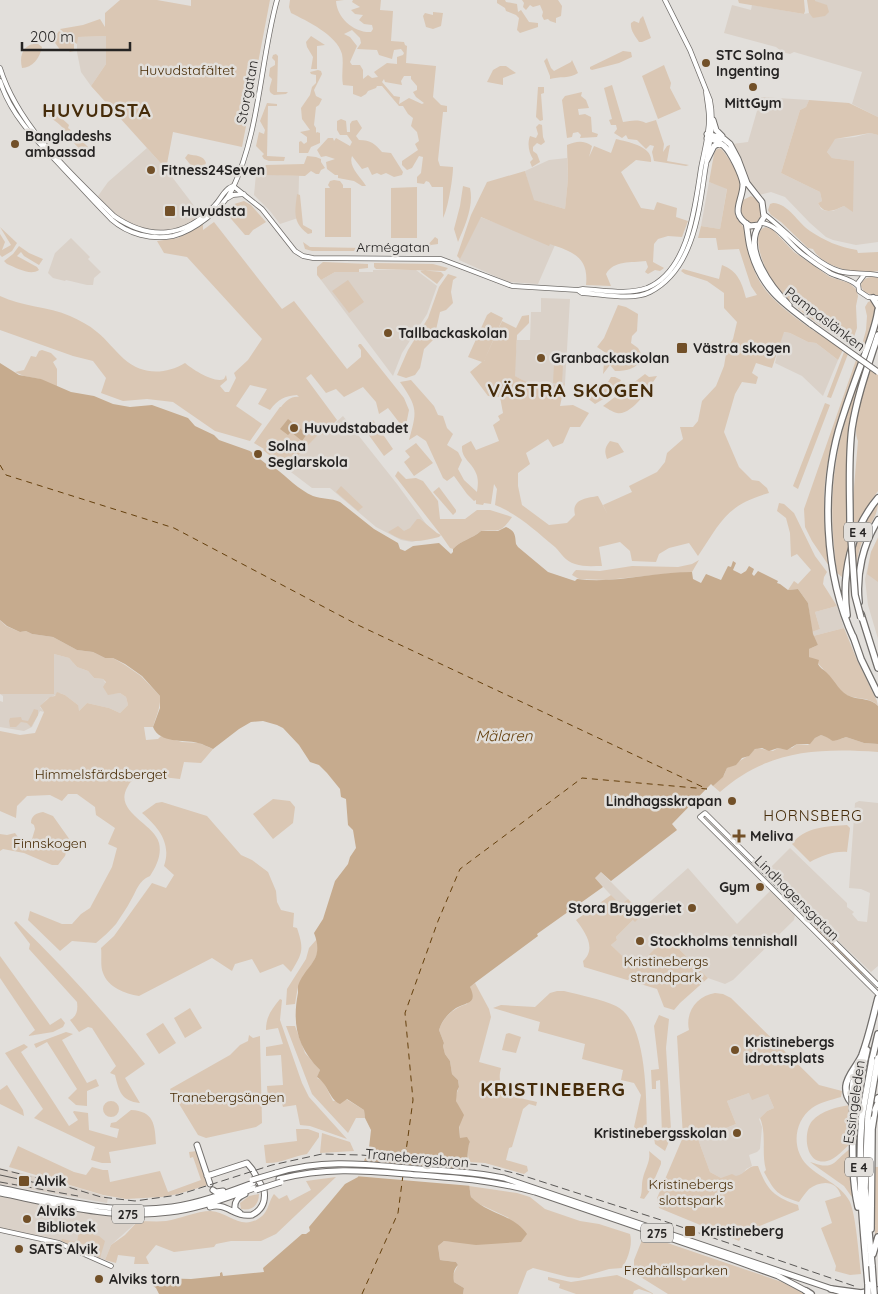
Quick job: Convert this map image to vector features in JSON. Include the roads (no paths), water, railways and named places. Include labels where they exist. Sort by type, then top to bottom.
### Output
[{"type":"highway","points":[[876,298],[878,306]]},
{"type":"highway","points":[[854,639],[845,620],[832,566],[828,506],[832,462],[841,421],[872,335],[878,310]]},
{"type":"highway","points":[[861,618],[855,595],[850,523],[852,428],[859,392],[878,336]]},
{"type":"highway","name":"E 4","points":[[878,498],[863,520],[850,551],[847,570],[846,607],[861,659],[878,694]]},
{"type":"highway","name":"E 4","points":[[878,520],[868,540],[860,567],[858,595],[861,618],[878,668]]},
{"type":"highway","points":[[862,1218],[856,1194],[852,1095],[853,1082],[865,1064],[878,998]]},
{"type":"highway","name":"Essingeleden","points":[[874,1294],[862,1218],[859,1164],[867,1084],[878,1034]]},
{"type":"highway","points":[[869,1036],[861,1057],[847,1082],[846,1094],[854,1106],[866,1109],[877,1106],[872,1129],[872,1219],[870,1241]]},
{"type":"highway","name":"Essingeleden","points":[[868,1294],[871,1258],[865,1188],[865,1116],[878,1058]]},
{"type":"highway","points":[[861,1072],[871,1070],[878,1074]]},
{"type":"highway","points":[[852,1095],[857,1102],[863,1104],[870,1103],[878,1098]]},
{"type":"highway","points":[[871,1258],[878,1237]]},
{"type":"highway","points":[[831,1289],[861,1293],[878,1290]]},
{"type":"main road","points":[[709,136],[722,141],[732,147],[747,183],[762,202],[764,214],[760,224],[753,226],[746,223],[738,213],[742,188],[741,178],[730,153],[722,141],[716,130],[713,120]]},
{"type":"main road","points":[[707,160],[714,146],[722,141]]},
{"type":"main road","points":[[739,199],[747,194],[755,195]]},
{"type":"main road","name":"Pampaslänken","points":[[746,223],[751,251],[763,282],[780,301],[878,368]]},
{"type":"main road","name":"Pampaslänken","points":[[760,224],[755,232],[754,239],[763,272],[768,280],[790,306],[878,372]]},
{"type":"main road","points":[[197,1145],[210,1184]]},
{"type":"main road","points":[[170,1213],[182,1213],[217,1205],[223,1206],[242,1216],[254,1214],[262,1207],[265,1199],[264,1190],[249,1164],[244,1163],[207,1176]]},
{"type":"main road","name":"Tranebergsbron","points":[[254,1185],[276,1174],[294,1168],[329,1163],[493,1175],[515,1180],[536,1190]]},
{"type":"main road","name":"Tranebergsbron","points":[[254,1185],[280,1180],[296,1174],[328,1170],[358,1170],[492,1182],[536,1190]]},
{"type":"main road","points":[[253,1171],[262,1191],[261,1203],[251,1213],[242,1214],[237,1212],[234,1205],[237,1200],[254,1185]]},
{"type":"main road","points":[[212,1190],[216,1192],[254,1185]]},
{"type":"main road","name":"275","points":[[0,1188],[104,1206],[151,1209],[196,1202],[254,1185]]},
{"type":"main road","name":"275","points":[[0,1193],[119,1213],[170,1213],[203,1206],[254,1185]]},
{"type":"main road","name":"275","points":[[536,1190],[831,1289]]},
{"type":"main road","name":"275","points":[[536,1190],[778,1276],[810,1293]]},
{"type":"main road","points":[[831,1289],[847,1294]]},
{"type":"street","name":"Storgatan","points":[[218,206],[231,191],[243,162],[251,133],[277,0]]},
{"type":"street","name":"Armégatan","points":[[665,0],[686,42],[710,100],[713,120],[690,238]]},
{"type":"street","name":"Storgatan","points":[[0,68],[20,114],[38,136],[114,216],[131,229],[159,233],[173,232],[187,227],[207,213],[227,188],[233,186]]},
{"type":"street","name":"Storgatan","points":[[0,81],[16,115],[35,140],[112,220],[131,229],[152,237],[174,235],[189,230],[200,223],[230,196],[244,194]]},
{"type":"street","name":"Armégatan","points":[[233,186],[262,208],[295,251],[303,256],[313,258],[441,259],[512,286],[578,290],[582,293],[614,295],[644,294],[666,281],[690,238],[707,160],[709,136],[706,92]]},
{"type":"street","points":[[764,214],[777,222],[804,248],[833,269],[864,275],[878,275]]},
{"type":"street","points":[[760,224],[770,225],[800,252],[831,273],[852,281],[858,286],[863,295],[876,298]]},
{"type":"street","points":[[858,286],[859,280],[864,275]]},
{"type":"street","name":"Lindhagensgatan","points":[[878,985],[704,813],[700,817],[878,994]]},
{"type":"street","points":[[0,1230],[59,1243],[111,1266]]},
{"type":"water","name":"Mälaren","points":[[0,363],[19,375],[41,379],[71,392],[94,396],[113,404],[130,407],[152,405],[188,418],[195,426],[214,435],[219,440],[250,451],[313,496],[340,502],[374,529],[398,543],[400,549],[405,551],[413,546],[439,543],[451,554],[456,546],[481,531],[498,531],[506,527],[513,532],[518,547],[548,572],[575,581],[577,579],[606,580],[692,572],[693,579],[701,583],[706,574],[721,580],[728,566],[731,567],[733,561],[736,563],[733,570],[741,574],[749,566],[754,569],[752,574],[754,576],[758,571],[778,581],[777,583],[788,590],[798,589],[808,603],[813,634],[818,645],[809,649],[809,657],[819,660],[818,664],[844,693],[872,702],[878,706],[878,744],[864,743],[846,737],[832,741],[821,735],[810,744],[797,744],[787,750],[778,748],[769,751],[762,748],[755,749],[736,765],[727,768],[723,777],[713,786],[711,784],[672,824],[677,830],[611,881],[601,872],[595,878],[603,887],[537,934],[538,936],[470,987],[472,1000],[456,1008],[444,1020],[439,1030],[444,1043],[445,1054],[450,1061],[452,1074],[458,1080],[459,1087],[456,1101],[464,1115],[459,1127],[460,1138],[467,1137],[470,1142],[468,1177],[471,1197],[477,1203],[515,1222],[527,1234],[521,1242],[476,1245],[444,1241],[438,1246],[440,1260],[456,1262],[458,1265],[454,1273],[454,1282],[464,1288],[463,1294],[159,1294],[152,1285],[158,1286],[162,1280],[157,1278],[191,1279],[220,1276],[222,1272],[223,1276],[264,1272],[263,1268],[302,1234],[310,1231],[309,1227],[345,1184],[358,1177],[369,1148],[371,1130],[365,1118],[364,1110],[347,1099],[340,1104],[336,1102],[324,1083],[317,1077],[320,1070],[301,1044],[296,1025],[298,986],[316,956],[317,942],[314,933],[323,919],[335,881],[348,864],[356,848],[353,830],[348,825],[346,799],[341,797],[340,789],[319,765],[310,762],[299,745],[283,728],[263,721],[251,722],[213,749],[198,743],[166,738],[156,732],[153,727],[160,708],[160,696],[142,676],[113,658],[105,658],[93,652],[77,650],[53,637],[32,634],[26,631],[20,632],[7,626],[0,620]]},
{"type":"water","points":[[288,419],[307,434],[302,441],[291,432],[288,435],[280,429]]},
{"type":"tram line","points":[[0,1175],[46,1185]]},
{"type":"railway","points":[[0,1169],[101,1197],[135,1201],[178,1195],[272,1165],[322,1154],[361,1155],[481,1165],[518,1174],[658,1219],[857,1287]]},
{"type":"railway","points":[[0,1182],[78,1196]]},
{"type":"place","name":"STC Solna Ingenting","points":[[706,63]]},
{"type":"place","name":"MittGym","points":[[753,87]]},
{"type":"place","name":"Bangladeshs ambassad","points":[[15,144]]},
{"type":"place","name":"Fitness24Seven","points":[[151,170]]},
{"type":"place","name":"Huvudsta","points":[[170,211]]},
{"type":"place","name":"Tallbackaskolan","points":[[388,333]]},
{"type":"place","name":"Västra skogen","points":[[682,348]]},
{"type":"place","name":"Granbackaskolan","points":[[541,358]]},
{"type":"place","name":"Huvudstabadet","points":[[294,428]]},
{"type":"place","name":"Solna Seglarskola","points":[[258,454]]},
{"type":"place","name":"Lindhagsskrapan","points":[[732,801]]},
{"type":"place","name":"Meliva","points":[[739,836]]},
{"type":"place","name":"Gym","points":[[760,887]]},
{"type":"place","name":"Stora Bryggeriet","points":[[692,908]]},
{"type":"place","name":"Stockholms tennishall","points":[[640,941]]},
{"type":"place","name":"Kristinebergs idrottsplats","points":[[735,1050]]},
{"type":"place","name":"Kristinebergsskolan","points":[[737,1133]]},
{"type":"place","name":"Alvik","points":[[24,1181]]},
{"type":"place","name":"Alviks Bibliotek","points":[[27,1219]]},
{"type":"place","name":"Kristineberg","points":[[690,1231]]},
{"type":"place","name":"SATS Alvik","points":[[19,1249]]},
{"type":"place","name":"Alviks torn","points":[[99,1279]]},
{"type":"district","name":"HUVUDSTA","points":[[97,110]]},
{"type":"district","name":"VÄSTRA SKOGEN","points":[[571,390]]},
{"type":"district","name":"HORNSBERG","points":[[813,815]]},
{"type":"district","name":"KRISTINEBERG","points":[[553,1089]]},
{"type":"park label","name":"Huvudstafältet","points":[[187,70]]},
{"type":"park label","name":"Himmelsfärdsberget","points":[[101,774]]},
{"type":"park label","name":"Finnskogen","points":[[50,843]]},
{"type":"park label","name":"Kristinebergs strandpark","points":[[666,970]]},
{"type":"park label","name":"Tranebergsängen","points":[[227,1097]]},
{"type":"park label","name":"Kristinebergs slottspark","points":[[691,1192]]},
{"type":"park label","name":"Fredhällsparken","points":[[676,1270]]}]
